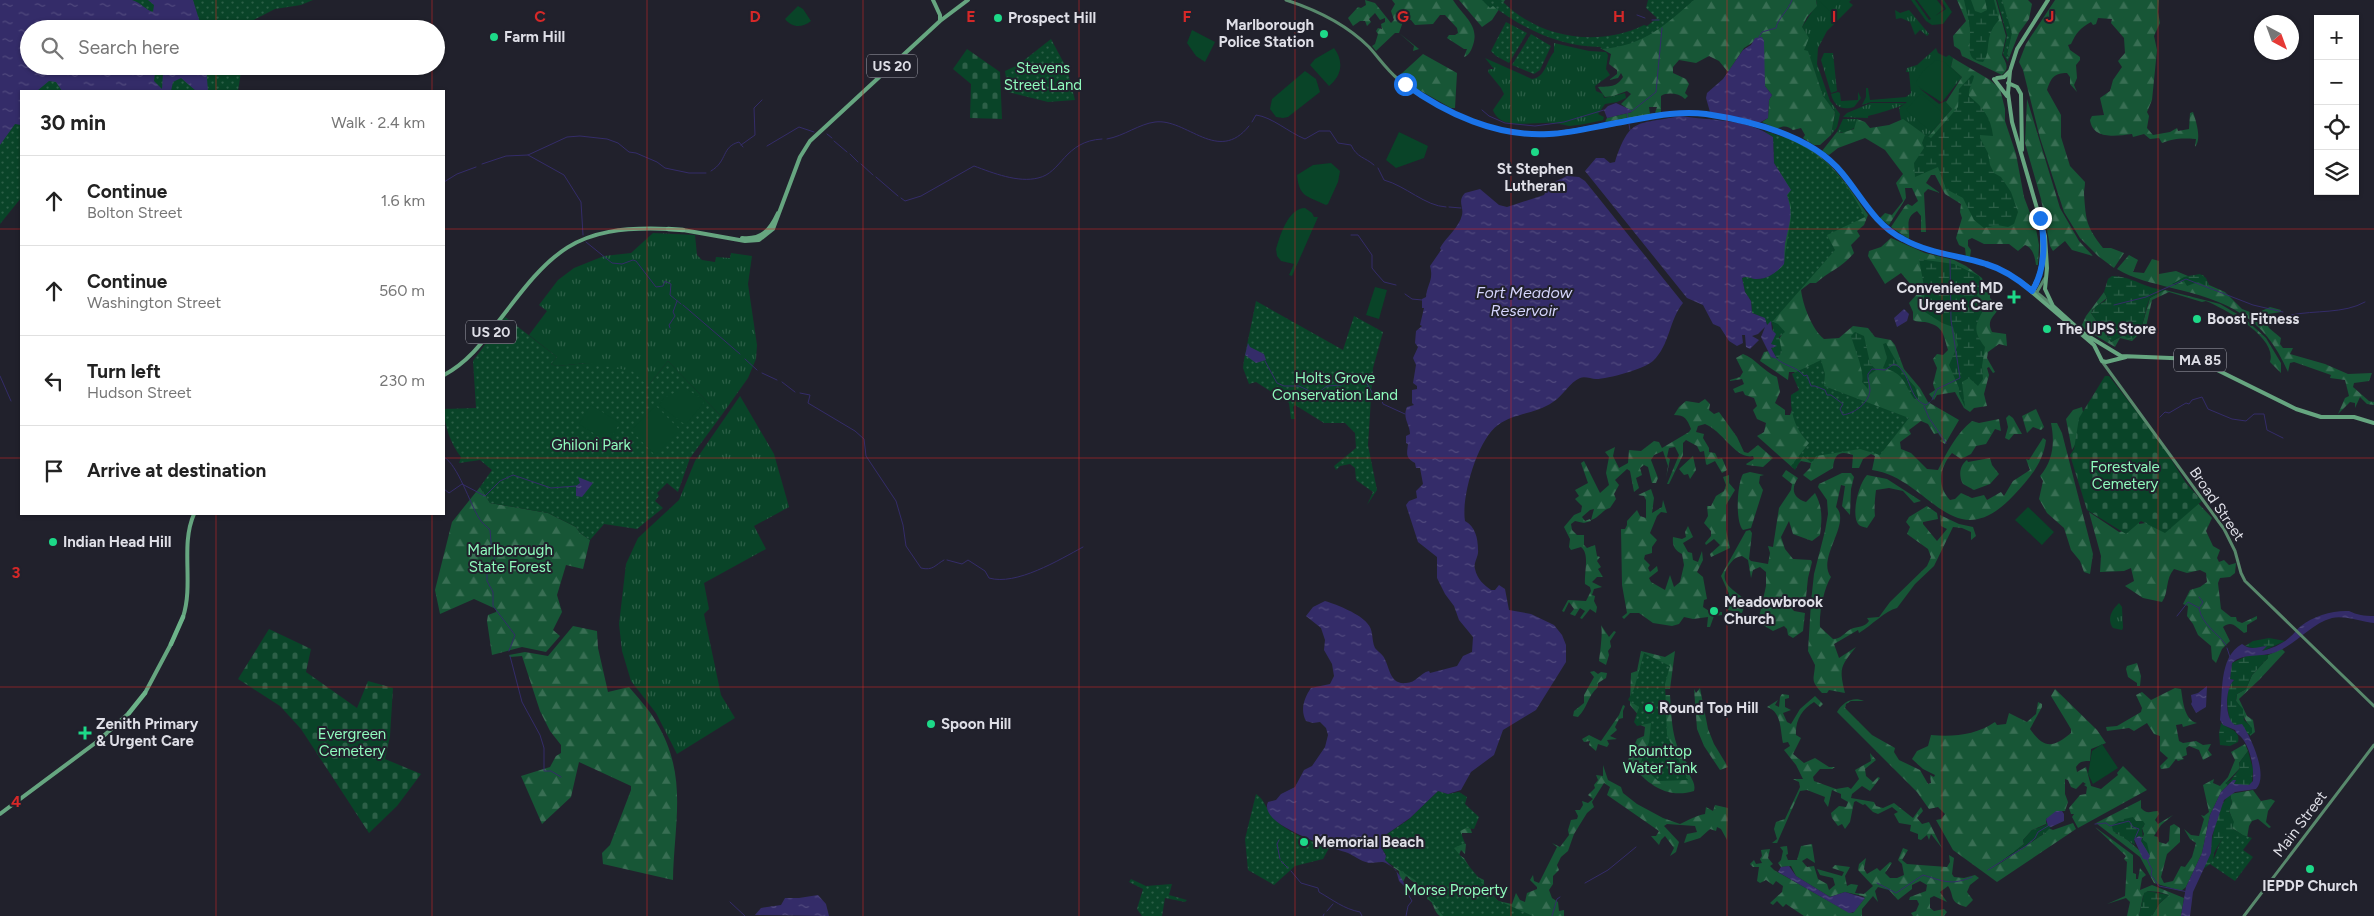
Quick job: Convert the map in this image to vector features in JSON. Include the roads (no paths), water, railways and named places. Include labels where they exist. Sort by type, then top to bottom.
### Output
[{"type":"highway","name":"US 20","points":[[668,229],[683,230]]},
{"type":"highway","points":[[171,644],[183,617]]},
{"type":"highway","points":[[129,713],[145,693]]},
{"type":"main road","points":[[933,0],[940,15],[940,21]]},
{"type":"main road","points":[[940,21],[968,0]]},
{"type":"main road","points":[[1286,0],[1312,8],[1334,20],[1365,44],[1391,73],[1408,87],[1457,114],[1481,124],[1513,132],[1541,134],[1566,132],[1672,114],[1696,113],[1722,117],[1776,131],[1809,145],[1840,171],[1869,211],[1887,229],[1904,240],[1939,254],[1998,269],[2032,291],[2039,280],[2042,268],[2042,228]]},
{"type":"main road","points":[[2048,0],[2019,46],[2010,71],[2008,98],[2042,228],[2046,251],[2046,292],[2053,306]]},
{"type":"main road","name":"US 20","points":[[683,230],[732,238],[758,237],[770,231],[808,143],[940,21]]},
{"type":"main road","points":[[2008,98],[1996,79],[2004,77],[2010,71]]},
{"type":"main road","points":[[2008,83],[2018,88],[2021,94],[2024,162]]},
{"type":"main road","name":"US 20","points":[[445,374],[471,356],[528,282],[556,253],[582,240],[604,233],[668,229]]},
{"type":"main road","points":[[2035,294],[2046,275]]},
{"type":"main road","name":"MA 85","points":[[2032,291],[2094,345],[2100,360],[2110,361],[2126,357],[2165,356],[2195,359],[2296,410],[2321,417],[2354,417],[2374,423]]},
{"type":"main road","name":"MA 85","points":[[2035,294],[2053,306],[2083,333],[2126,357]]},
{"type":"main road","points":[[2098,353],[2100,348],[2105,346]]},
{"type":"main road","points":[[2108,371],[2113,350]]},
{"type":"main road","name":"Broad Street","points":[[2100,360],[2224,529],[2236,553],[2244,578],[2294,630],[2374,706]]},
{"type":"main road","points":[[183,617],[188,597],[188,535],[194,515]]},
{"type":"main road","points":[[145,693],[171,644]]},
{"type":"main road","points":[[0,814],[104,736],[129,713]]},
{"type":"main road","name":"Main Street","points":[[2244,916],[2374,745]]},
{"type":"water","points":[[0,0],[132,0],[153,12],[154,5],[148,0],[193,0],[199,20],[20,20],[20,75],[155,75],[154,81],[162,89],[163,75],[207,75],[208,90],[195,90],[181,78],[173,82],[171,90],[61,90],[56,82],[49,81],[38,90],[20,90],[20,125],[15,124],[0,145]]},
{"type":"water","points":[[1762,37],[1764,41],[1765,86],[1772,95],[1769,100],[1768,118],[1759,123],[1710,112],[1706,98],[1707,93],[1723,79],[1743,50],[1751,45],[1755,38]]},
{"type":"water","points":[[1616,103],[1632,112],[1607,118],[1604,110]]},
{"type":"water","points":[[1680,116],[1740,123],[1763,131],[1773,137],[1774,163],[1791,190],[1787,195],[1790,214],[1784,264],[1765,278],[1742,278],[1745,292],[1751,301],[1752,313],[1765,318],[1767,325],[1771,321],[1772,330],[1776,334],[1771,344],[1777,346],[1771,348],[1777,359],[1771,357],[1761,337],[1765,327],[1758,334],[1752,336],[1759,340],[1750,349],[1746,347],[1745,335],[1742,335],[1743,343],[1737,346],[1729,341],[1720,327],[1713,324],[1703,305],[1687,298],[1585,171],[1596,158],[1604,158],[1610,163],[1615,162],[1620,147],[1631,130],[1637,125]]},
{"type":"water","name":"Fort Meadow Reservoir","points":[[1567,176],[1579,177],[1585,181],[1683,303],[1678,310],[1663,348],[1653,361],[1634,370],[1602,379],[1580,378],[1557,399],[1546,406],[1511,418],[1498,425],[1490,432],[1483,443],[1468,484],[1464,511],[1465,521],[1474,529],[1477,541],[1478,552],[1475,567],[1477,576],[1491,590],[1495,590],[1499,585],[1505,589],[1509,610],[1531,614],[1554,625],[1562,635],[1566,645],[1566,662],[1536,710],[1503,730],[1494,755],[1471,772],[1461,790],[1448,794],[1438,791],[1410,818],[1384,836],[1381,847],[1386,856],[1385,860],[1393,867],[1383,862],[1369,863],[1348,853],[1313,841],[1285,827],[1274,819],[1268,811],[1268,802],[1276,800],[1281,794],[1295,787],[1304,770],[1312,766],[1325,747],[1328,735],[1326,728],[1320,722],[1306,721],[1303,713],[1306,696],[1311,688],[1330,684],[1334,676],[1332,664],[1324,650],[1325,640],[1321,628],[1306,616],[1313,607],[1325,601],[1359,616],[1369,626],[1375,648],[1383,656],[1393,678],[1400,683],[1409,683],[1429,671],[1430,673],[1457,666],[1463,656],[1472,652],[1473,637],[1459,620],[1454,606],[1437,578],[1437,557],[1418,542],[1406,505],[1409,501],[1417,498],[1416,491],[1423,484],[1420,468],[1416,468],[1415,463],[1407,455],[1408,444],[1406,443],[1406,436],[1410,434],[1410,430],[1405,414],[1407,407],[1414,405],[1412,403],[1412,390],[1417,389],[1417,386],[1413,383],[1416,365],[1413,358],[1418,347],[1415,343],[1416,331],[1422,326],[1420,325],[1424,308],[1422,308],[1422,299],[1426,297],[1431,279],[1430,266],[1460,220],[1462,212],[1461,199],[1465,193],[1480,189],[1499,205],[1507,207],[1544,195],[1550,184]]},
{"type":"water","points":[[1904,309],[1909,314],[1907,321],[1897,327],[1894,318]]},
{"type":"water","points":[[1248,343],[1250,347],[1264,354],[1266,360],[1256,363],[1245,355]]},
{"type":"water","points":[[578,477],[593,483],[582,497],[576,496],[576,486],[580,483]]},
{"type":"water","points":[[2349,611],[2361,615],[2374,616],[2374,623],[2347,618],[2332,618],[2317,625],[2291,644],[2276,652],[2242,657],[2232,663],[2230,679],[2234,680],[2227,696],[2227,710],[2231,721],[2235,725],[2242,724],[2250,738],[2260,766],[2260,783],[2256,789],[2235,792],[2224,800],[2212,836],[2211,853],[2193,892],[2190,916],[2181,916],[2186,887],[2202,853],[2210,815],[2221,792],[2233,780],[2236,780],[2234,784],[2249,785],[2253,781],[2253,770],[2248,748],[2235,730],[2223,725],[2220,720],[2223,678],[2229,658],[2234,650],[2242,644],[2251,648],[2267,646],[2262,651],[2266,650],[2284,642],[2311,619],[2330,613]]},
{"type":"water","points":[[2207,686],[2206,707],[2196,713],[2191,704],[2191,695],[2198,693]]},
{"type":"water","points":[[2056,811],[2062,811],[2064,821],[2051,827],[2048,826],[2046,819]]},
{"type":"water","points":[[2139,836],[2142,838],[2141,841],[2150,856],[2148,860],[2143,859],[2134,839]]},
{"type":"water","points":[[1789,866],[1796,876],[1830,897],[1845,892],[1865,898],[1854,912],[1849,913],[1778,872],[1781,867]]},
{"type":"water","points":[[1396,871],[1402,879],[1406,888],[1399,881]]},
{"type":"water","points":[[818,895],[826,904],[829,916],[755,915],[761,908],[781,905],[785,898]]},
{"type":"waterway","points":[[1759,37],[1762,32],[1776,28],[1792,0]]},
{"type":"waterway","points":[[1637,15],[1645,18]]},
{"type":"waterway","points":[[1652,20],[1659,20]]},
{"type":"waterway","points":[[1632,111],[1656,92],[1662,28]]},
{"type":"waterway","points":[[741,145],[755,135],[754,108],[762,100]]},
{"type":"waterway","points":[[1482,110],[1489,116],[1505,123],[1535,126],[1564,122],[1604,110]]},
{"type":"waterway","points":[[1627,113],[1628,118]]},
{"type":"waterway","points":[[1252,122],[1256,115],[1262,116],[1305,139],[1319,131],[1330,131],[1338,143],[1351,145],[1359,155],[1374,165]]},
{"type":"waterway","points":[[1107,139],[1155,122],[1179,126],[1214,141],[1226,141],[1237,137],[1249,126]]},
{"type":"waterway","points":[[1629,124],[1630,130]]},
{"type":"waterway","points":[[767,146],[799,127],[814,132]]},
{"type":"waterway","points":[[827,134],[832,138]]},
{"type":"waterway","points":[[482,164],[506,156],[528,155],[567,137],[580,136],[607,139],[618,143],[629,152],[657,162],[665,168],[689,173],[706,173]]},
{"type":"waterway","points":[[901,198],[905,201],[921,196],[974,166],[1014,178],[1038,178],[1053,170],[1079,145],[1102,139]]},
{"type":"waterway","points":[[834,141],[847,152]]},
{"type":"waterway","points":[[711,171],[720,163],[729,147],[739,142],[743,147]]},
{"type":"waterway","points":[[850,154],[858,162]]},
{"type":"waterway","points":[[528,155],[564,175],[581,202],[583,235]]},
{"type":"waterway","points":[[861,164],[873,175]]},
{"type":"waterway","points":[[445,181],[457,174],[476,167]]},
{"type":"waterway","points":[[1378,168],[1384,180],[1423,200],[1446,207]]},
{"type":"waterway","points":[[876,177],[898,196]]},
{"type":"waterway","points":[[1449,207],[1461,208]]},
{"type":"waterway","points":[[1351,235],[1358,235],[1372,255],[1372,268],[1384,282],[1396,285]]},
{"type":"waterway","points":[[586,242],[612,263],[622,264],[633,260],[636,261],[656,287],[663,286],[665,281],[671,284],[670,295],[681,304]]},
{"type":"waterway","points":[[1932,400],[1937,389],[1960,378],[1951,320],[1950,260]]},
{"type":"waterway","points":[[2114,305],[2146,297],[2186,279],[2253,305],[2283,312]]},
{"type":"waterway","points":[[1405,294],[1412,299],[1422,300]]},
{"type":"waterway","points":[[670,328],[669,325],[675,316],[673,312],[677,301]]},
{"type":"waterway","points":[[2291,315],[2339,310],[2365,302]]},
{"type":"waterway","points":[[683,305],[740,354]]},
{"type":"waterway","points":[[745,359],[757,370]]},
{"type":"waterway","points":[[1777,359],[1804,376],[1807,375],[1811,386],[1825,390],[1827,395],[1831,395],[1843,404],[1840,409],[1843,415],[1857,410],[1867,399],[1870,390],[1868,374],[1872,369],[1885,370],[1894,364],[1904,373],[1912,391],[1920,402],[1926,405],[1930,402]]},
{"type":"waterway","points":[[1265,361],[1277,383],[1284,386],[1299,386],[1314,393],[1327,386],[1341,385],[1353,379],[1366,382],[1375,397],[1382,401],[1383,404],[1405,414]]},
{"type":"waterway","points":[[762,373],[777,380]]},
{"type":"waterway","points":[[0,376],[11,401]]},
{"type":"waterway","points":[[782,382],[795,392]]},
{"type":"waterway","points":[[800,393],[810,395],[808,403],[855,431],[864,439],[866,456],[896,501],[903,525],[906,546],[921,568],[931,568],[944,560]]},
{"type":"waterway","points":[[2160,417],[2165,412],[2169,413],[2186,403],[2189,404],[2192,400],[2202,397],[2208,409],[2232,419],[2246,421],[2254,414],[2264,414],[2267,430],[2283,438]]},
{"type":"waterway","points":[[1924,406],[1929,418],[1946,443]]},
{"type":"waterway","points":[[445,458],[459,476],[475,512],[490,530],[492,553],[495,555],[493,566],[487,573],[487,581],[493,592],[493,606],[515,635],[509,651]]},
{"type":"waterway","points":[[445,490],[449,493],[462,484],[485,496],[500,481],[513,475],[551,488],[576,486]]},
{"type":"waterway","points":[[947,560],[962,564],[968,560],[985,571],[989,578],[1012,578],[1037,570],[1083,547]]},
{"type":"waterway","points":[[2199,597],[2203,602],[2199,608],[2203,619],[2226,645]]},
{"type":"waterway","points":[[2177,616],[2188,602],[2199,608]]},
{"type":"waterway","points":[[2227,648],[2230,657]]},
{"type":"waterway","points":[[510,656],[522,702],[540,735],[544,748],[544,771],[551,771],[561,777]]},
{"type":"waterway","points":[[2095,824],[2106,823],[2110,826],[2129,821],[2133,827],[2139,829],[2135,838]]},
{"type":"waterway","points":[[1988,870],[2026,846],[2035,838],[2038,832],[2048,826]]},
{"type":"waterway","points":[[1279,840],[1277,844],[1280,859]]},
{"type":"waterway","points":[[1585,883],[1608,870],[1636,847]]},
{"type":"waterway","points":[[2147,859],[2152,870],[2151,875],[2159,886],[2188,892]]},
{"type":"waterway","points":[[1281,861],[1288,868]]},
{"type":"waterway","points":[[1291,871],[1301,883],[1318,888],[1319,892],[1354,911],[1360,912],[1362,916]]},
{"type":"waterway","points":[[1877,883],[1896,893],[1923,875],[1942,881],[1953,882],[1972,877]]},
{"type":"waterway","points":[[1405,889],[1412,901],[1408,906],[1406,916]]},
{"type":"waterway","points":[[1552,916],[1557,899],[1560,897]]},
{"type":"waterway","points":[[730,902],[745,916]]},
{"type":"waterway","points":[[1327,911],[1333,904]]},
{"type":"place","name":"Prospect Hill","points":[[998,18]]},
{"type":"place","name":"Marlborough Police Station","points":[[1324,34]]},
{"type":"place","name":"Farm Hill","points":[[494,37]]},
{"type":"place","name":"St Stephen Lutheran","points":[[1535,152]]},
{"type":"place","name":"Convenient MD Urgent Care","points":[[2014,297]]},
{"type":"place","name":"Boost Fitness","points":[[2197,319]]},
{"type":"place","name":"The UPS Store","points":[[2047,329]]},
{"type":"place","name":"Indian Head Hill","points":[[53,542]]},
{"type":"place","name":"Meadowbrook Church","points":[[1714,611]]},
{"type":"place","name":"Round Top Hill","points":[[1649,708]]},
{"type":"place","name":"Spoon Hill","points":[[931,724]]},
{"type":"place","name":"Zenith Primary & Urgent Care","points":[[85,733]]},
{"type":"place","name":"Memorial Beach","points":[[1304,842]]},
{"type":"place","name":"IEPDP Church","points":[[2310,869]]},
{"type":"park label","name":"Stevens Street Land","points":[[1043,76]]},
{"type":"park label","name":"Holts Grove Conservation Land","points":[[1335,386]]},
{"type":"park label","name":"Ghiloni Park","points":[[591,445]]},
{"type":"park label","name":"Forestvale Cemetery","points":[[2125,476]]},
{"type":"park label","name":"Marlborough State Forest","points":[[510,558]]},
{"type":"park label","name":"Evergreen Cemetery","points":[[352,742]]},
{"type":"park label","name":"Rounttop Water Tank","points":[[1660,760]]},
{"type":"park label","name":"Morse Property","points":[[1456,890]]}]
